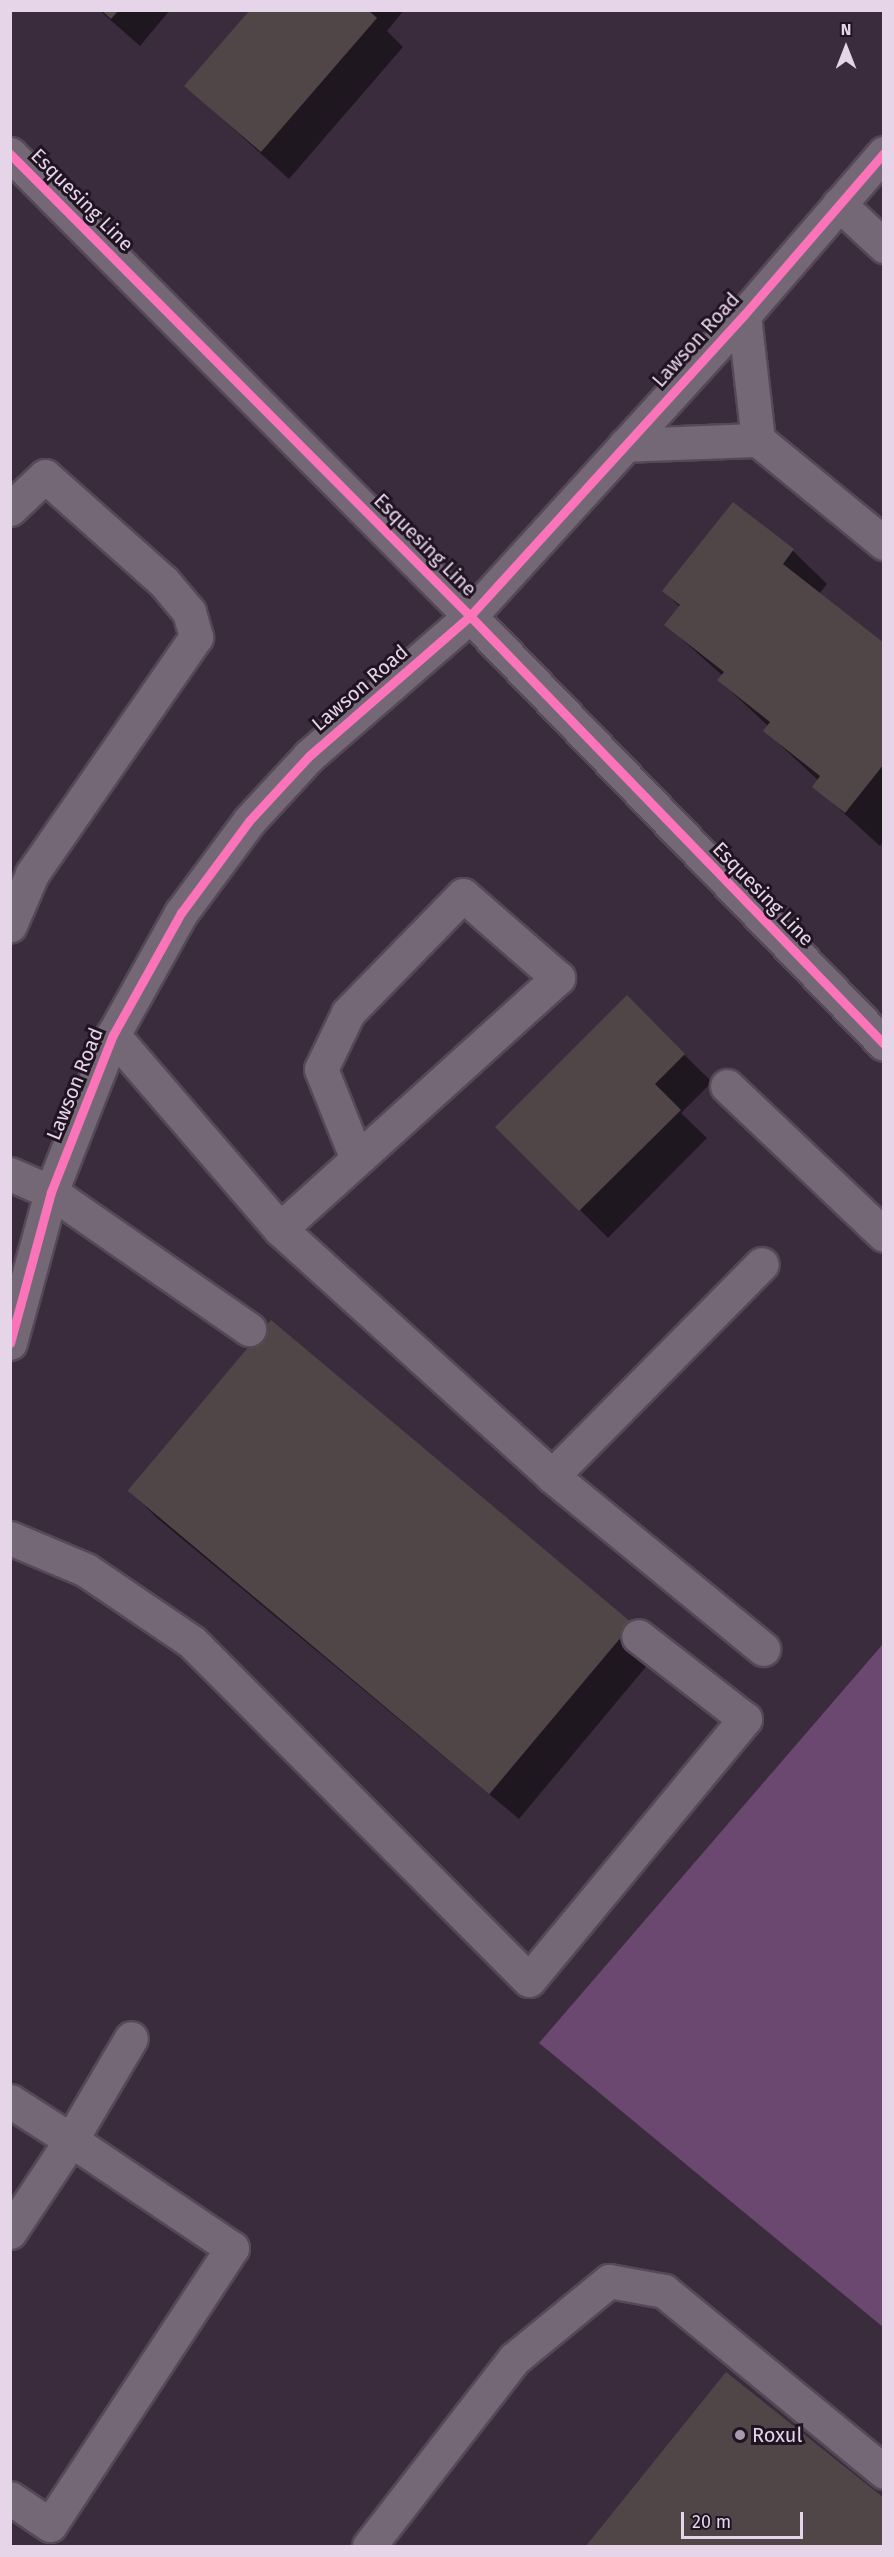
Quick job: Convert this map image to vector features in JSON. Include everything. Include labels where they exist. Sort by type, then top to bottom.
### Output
[{"type":"street","name":"Lawson Road","points":[[10,1343],[51,1192],[113,1035],[181,913],[249,821],[309,756],[470,616],[744,315],[884,153]]},
{"type":"street","name":"Esquesing Line","points":[[10,154],[878,1026]]},
{"type":"street","points":[[839,204],[884,246]]},
{"type":"street","points":[[744,315],[758,440]]},
{"type":"street","points":[[625,445],[758,440],[884,543]]},
{"type":"street","points":[[10,509],[45,476],[164,582],[189,612],[196,637],[32,874],[10,925]]},
{"type":"street","points":[[280,1229],[558,978],[463,895],[348,1013],[321,1069],[357,1159]]},
{"type":"street","points":[[113,1035],[280,1229],[552,1476],[763,1649]]},
{"type":"street","points":[[728,1086],[884,1236]]},
{"type":"street","points":[[10,1174],[51,1192],[249,1329]]},
{"type":"street","points":[[552,1476],[762,1264]]},
{"type":"street","points":[[10,1538],[86,1570],[192,1642],[529,1980],[745,1719],[638,1636]]},
{"type":"street","points":[[10,2232],[71,2140],[131,2038]]},
{"type":"street","points":[[10,2101],[232,2248],[50,2525],[10,2498]]},
{"type":"street","points":[[369,2547],[514,2359],[609,2281],[664,2291],[884,2472]]},
{"type":"shaded area","points":[[883,1644],[883,2327],[539,2043]]},
{"type":"building","points":[[101,10],[119,10],[111,19]]},
{"type":"building","points":[[250,10],[368,10],[377,18],[261,152],[184,86]]},
{"type":"building","points":[[733,502],[794,549],[783,564],[884,643],[884,764],[845,813],[812,787],[820,776],[763,731],[770,722],[717,680],[724,672],[664,625],[680,605],[662,591]]},
{"type":"building","points":[[627,995],[685,1054],[655,1084],[681,1110],[579,1211],[495,1127]]},
{"type":"building","points":[[271,1320],[633,1623],[489,1794],[128,1491]]},
{"type":"building","name":"Roxul","points":[[726,2372],[884,2498],[884,2546],[586,2546]]},
{"type":"cycle path","points":[[10,1343],[51,1192],[113,1035],[181,913],[249,821],[309,756],[470,616],[744,315],[884,153]]},
{"type":"cycle path","points":[[10,154],[470,616],[884,1044]]},
{"type":"place","name":"Roxul","points":[[740,2435]]}]
